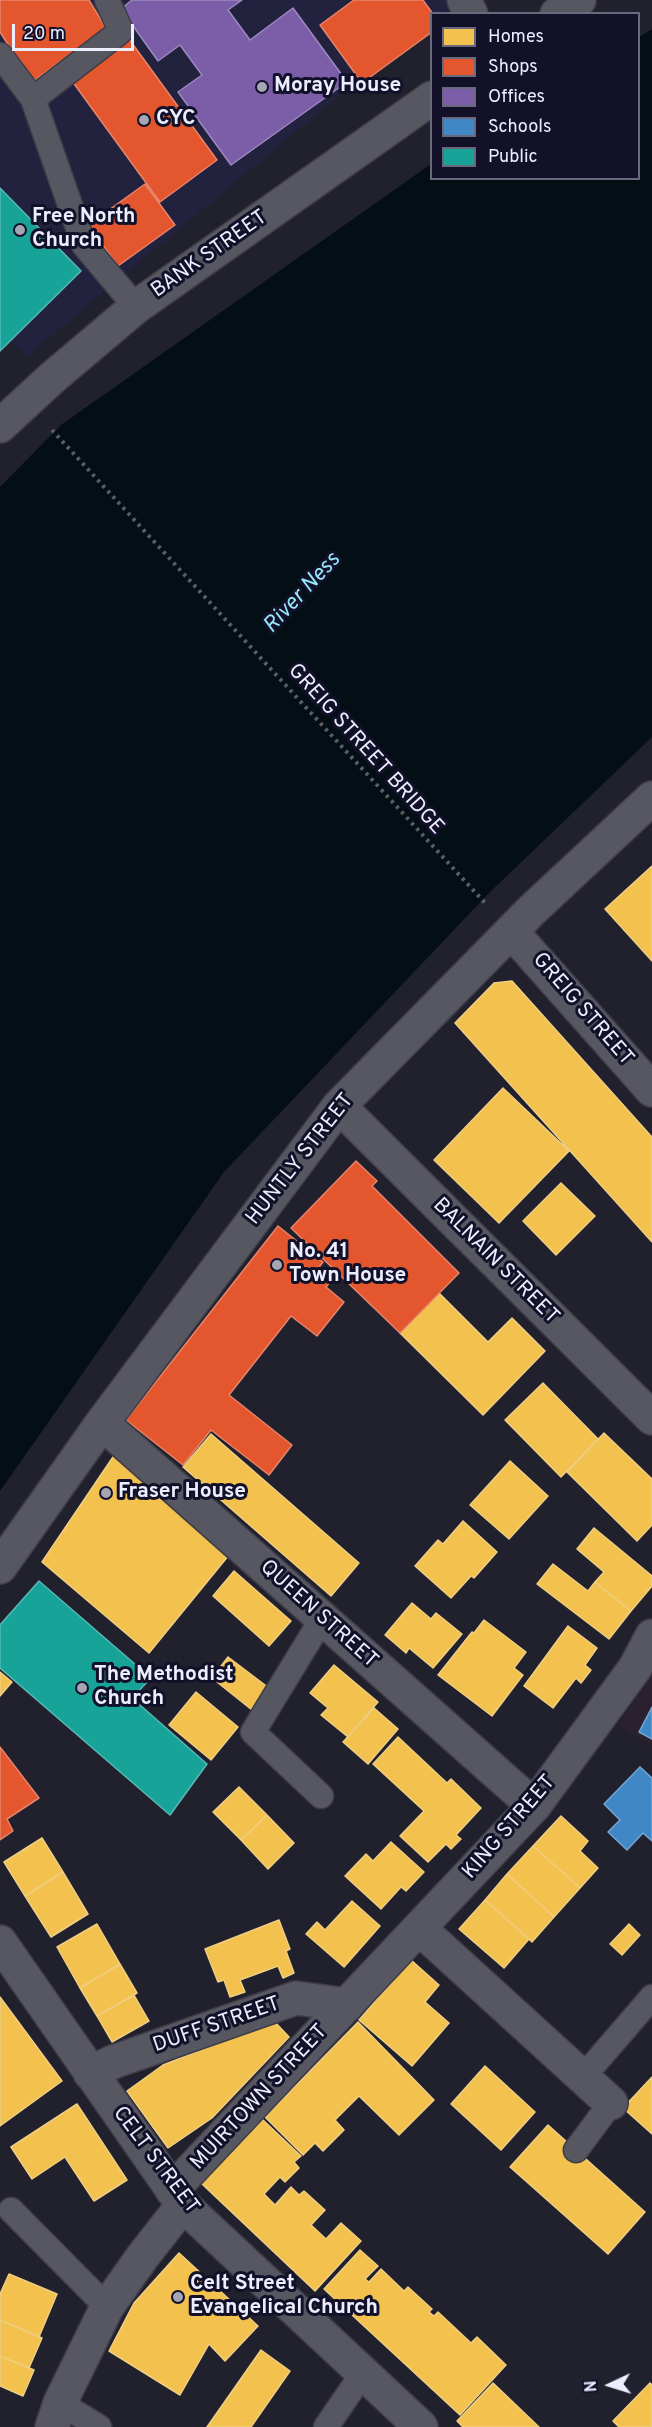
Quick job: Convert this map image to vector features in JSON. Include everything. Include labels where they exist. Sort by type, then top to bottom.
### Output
[{"type":"street","points":[[560,12],[579,0]]},
{"type":"street","name":"BANK STREET","points":[[0,426],[52,378],[136,307],[430,99]]},
{"type":"street","name":"HUNTLY STREET","points":[[0,1567],[102,1423],[339,1106],[511,931],[652,798]]},
{"type":"street","name":"GREIG STREET","points":[[511,931],[652,1090]]},
{"type":"street","name":"BALNAIN STREET","points":[[339,1106],[652,1418]]},
{"type":"street","name":"QUEEN STREET","points":[[102,1423],[534,1806]]},
{"type":"street","name":"KING STREET","points":[[347,2005],[534,1806],[635,1668],[652,1636]]},
{"type":"street","points":[[419,1928],[611,2103]]},
{"type":"street","name":"CELT STREET","points":[[0,1942],[178,2197],[421,2427]]},
{"type":"street","name":"DUFF STREET","points":[[90,2073],[113,2062],[296,1998],[347,2005]]},
{"type":"street","name":"MUIRTOWN STREET","points":[[56,2415],[107,2307],[143,2256],[178,2197],[347,2005]]},
{"type":"lane","points":[[33,99],[122,31],[107,0]]},
{"type":"lane","points":[[0,54],[33,99],[84,245],[136,307]]},
{"type":"lane","points":[[321,1796],[253,1732],[322,1619]]},
{"type":"lane","points":[[583,2077],[652,1997]]},
{"type":"lane","points":[[576,2150],[611,2103]]},
{"type":"lane","points":[[11,2210],[107,2307]]},
{"type":"lane","points":[[326,2427],[363,2373]]},
{"type":"lane","points":[[56,2415],[99,2427]]},
{"type":"path","name":"GREIG STREET BRIDGE","points":[[52,430],[486,904]]},
{"type":"shaded area","points":[[0,0],[480,0],[460,12],[430,12],[430,16],[371,69],[26,357],[0,330]]},
{"type":"shaded area","points":[[652,1670],[652,1746],[619,1726]]},
{"type":"water","name":"River Ness","points":[[652,29],[652,737],[489,893],[224,1172],[0,1491],[0,487],[61,425],[430,165],[430,180],[640,180],[640,36]]},
{"type":"building: Homes","points":[[652,866],[652,961],[605,909]]},
{"type":"building: Homes","points":[[512,981],[652,1137],[652,1242],[455,1023],[494,983]]},
{"type":"building: Homes","points":[[503,1088],[569,1151],[499,1223],[434,1160]]},
{"type":"building: Homes","points":[[561,1183],[595,1216],[556,1255],[523,1221]]},
{"type":"building: Homes","points":[[439,1293],[488,1342],[512,1318],[545,1351],[483,1415],[400,1333]]},
{"type":"building: Homes","points":[[543,1383],[598,1439],[561,1477],[505,1420]]},
{"type":"building: Homes","points":[[604,1433],[652,1479],[652,1525],[637,1541],[567,1472]]},
{"type":"building: Homes","points":[[211,1434],[359,1563],[331,1596],[183,1467]]},
{"type":"building: Homes","points":[[115,1454],[229,1555],[149,1653],[42,1562]]},
{"type":"building: Homes","points":[[510,1461],[548,1496],[509,1539],[470,1505]]},
{"type":"building: Homes","points":[[463,1521],[497,1552],[474,1578],[471,1576],[451,1598],[415,1566],[438,1540],[443,1544]]},
{"type":"building: Homes","points":[[594,1528],[652,1576],[652,1586],[631,1611],[595,1582],[604,1572],[577,1549]]},
{"type":"building: Homes","points":[[553,1564],[588,1591],[595,1582],[631,1611],[609,1639],[537,1584]]},
{"type":"building: Homes","points":[[234,1571],[291,1621],[269,1646],[213,1596]]},
{"type":"building: Homes","points":[[412,1603],[431,1619],[436,1613],[462,1634],[433,1668],[409,1648],[406,1653],[385,1635]]},
{"type":"building: Homes","points":[[484,1620],[526,1652],[514,1668],[523,1675],[492,1716],[438,1675]]},
{"type":"building: Homes","points":[[568,1626],[597,1648],[585,1665],[591,1670],[581,1683],[576,1678],[553,1708],[524,1686]]},
{"type":"building: Homes","points":[[228,1657],[269,1688],[252,1710],[212,1678]]},
{"type":"building: Homes","points":[[334,1665],[378,1702],[348,1737],[321,1715],[328,1708],[310,1693]]},
{"type":"building: Homes","points":[[0,1672],[12,1682],[0,1696]]},
{"type":"building: Homes","points":[[196,1692],[238,1727],[211,1760],[169,1725]]},
{"type":"building: Homes","points":[[374,1708],[398,1729],[368,1764],[343,1742]]},
{"type":"building: Homes","points":[[398,1737],[447,1783],[451,1779],[481,1808],[456,1835],[461,1839],[451,1849],[446,1844],[428,1862],[400,1836],[424,1811],[373,1764]]},
{"type":"building: Homes","points":[[239,1787],[267,1815],[241,1840],[213,1812]]},
{"type":"building: Homes","points":[[267,1815],[294,1843],[268,1869],[241,1840]]},
{"type":"building: Homes","points":[[561,1816],[588,1841],[580,1851],[598,1868],[580,1888],[533,1846]]},
{"type":"building: Homes","points":[[42,1838],[63,1872],[25,1896],[4,1862]]},
{"type":"building: Homes","points":[[391,1842],[424,1872],[406,1891],[401,1887],[381,1909],[345,1876],[366,1854],[373,1861]]},
{"type":"building: Homes","points":[[533,1846],[580,1888],[554,1917],[507,1874]]},
{"type":"building: Homes","points":[[63,1872],[88,1914],[51,1937],[25,1896]]},
{"type":"building: Homes","points":[[507,1874],[554,1917],[532,1942],[485,1900]]},
{"type":"building: Homes","points":[[485,1900],[529,1939],[504,1968],[459,1929]]},
{"type":"building: Homes","points":[[352,1901],[380,1926],[344,1967],[306,1934],[317,1922],[325,1930]]},
{"type":"building: Homes","points":[[279,1920],[290,1949],[286,1951],[294,1973],[283,1978],[278,1966],[240,1980],[245,1992],[230,1997],[224,1980],[218,1982],[205,1949]]},
{"type":"building: Homes","points":[[97,1924],[120,1964],[80,1988],[57,1947]]},
{"type":"building: Homes","points":[[629,1924],[640,1935],[622,1955],[610,1944]]},
{"type":"building: Homes","points":[[411,1960],[439,1985],[425,2002],[449,2023],[412,2066],[359,2020]]},
{"type":"building: Homes","points":[[120,1964],[137,1993],[97,2016],[80,1988]]},
{"type":"building: Homes","points":[[134,1995],[149,2021],[112,2042],[97,2016]]},
{"type":"building: Homes","points":[[0,1997],[62,2081],[0,2126]]},
{"type":"building: Homes","points":[[274,2021],[289,2037],[212,2118],[168,2148],[127,2091],[163,2065]]},
{"type":"building: Homes","points":[[358,2022],[434,2100],[399,2135],[359,2096],[335,2120],[344,2130],[323,2151],[315,2143],[303,2155],[265,2117]]},
{"type":"building: Homes","points":[[485,2066],[535,2112],[501,2150],[451,2104]]},
{"type":"building: Homes","points":[[652,2077],[652,2134],[623,2108]]},
{"type":"building: Homes","points":[[77,2104],[127,2180],[94,2201],[65,2157],[32,2179],[11,2147]]},
{"type":"building: Homes","points":[[262,2119],[301,2156],[294,2162],[299,2168],[285,2182],[280,2177],[264,2194],[275,2205],[291,2187],[299,2195],[304,2191],[325,2210],[311,2225],[326,2239],[341,2223],[361,2241],[315,2291],[201,2183]]},
{"type":"building: Homes","points":[[548,2125],[645,2212],[608,2254],[510,2167]]},
{"type":"building: Homes","points":[[360,2250],[378,2266],[365,2279],[369,2282],[381,2269],[404,2291],[408,2287],[432,2309],[429,2312],[434,2316],[438,2312],[471,2343],[477,2337],[506,2365],[460,2415],[324,2289]]},
{"type":"building: Homes","points":[[179,2253],[258,2326],[225,2361],[209,2344],[180,2395],[109,2351],[134,2303]]},
{"type":"building: Homes","points":[[9,2274],[57,2294],[39,2337],[0,2320],[0,2294]]},
{"type":"building: Homes","points":[[0,2320],[42,2338],[29,2368],[0,2356]]},
{"type":"building: Homes","points":[[261,2350],[290,2371],[251,2427],[207,2427]]},
{"type":"building: Homes","points":[[0,2356],[34,2370],[23,2396],[0,2386]]},
{"type":"building: Homes","points":[[493,2383],[539,2427],[463,2427],[457,2421]]},
{"type":"building: Homes","points":[[650,2383],[652,2385],[652,2427],[619,2427],[613,2421]]},
{"type":"building: Shops","points":[[0,0],[89,0],[106,28],[32,82],[0,32]]},
{"type":"building: Shops","points":[[354,0],[423,0],[432,12],[430,33],[362,83],[320,25]]},
{"type":"building: Shops","name":"CYC","points":[[129,39],[217,160],[160,202],[72,81]]},
{"type":"building: Shops","points":[[145,184],[175,225],[118,266],[88,225]]},
{"type":"building: Shops","points":[[356,1161],[377,1181],[372,1186],[459,1273],[400,1333],[291,1228]]},
{"type":"building: Shops","points":[[278,1226],[323,1262],[317,1270],[331,1281],[326,1287],[344,1302],[317,1336],[291,1316],[229,1395],[292,1445],[269,1475],[211,1430],[183,1465],[126,1420]]},
{"type":"building: Shops","points":[[0,1747],[39,1798],[7,1819],[13,1831],[0,1840]]},
{"type":"building: Offices","name":"Moray House","points":[[132,0],[242,0],[228,10],[250,40],[293,8],[347,82],[231,165],[178,92],[202,75],[180,45],[158,61],[121,9]]},
{"type":"building: Schools","points":[[652,1707],[652,1739],[639,1732]]},
{"type":"building: Schools","points":[[640,1767],[652,1778],[652,1841],[643,1833],[627,1850],[608,1832],[620,1820],[604,1804]]},
{"type":"building: Public","name":"Free North Church","points":[[0,188],[81,271],[0,351]]},
{"type":"building: Public","name":"The Methodist Church","points":[[39,1581],[151,1678],[132,1698],[207,1764],[170,1815],[0,1668],[0,1625]]},
{"type":"place","name":"Moray House","points":[[262,87]]},
{"type":"place","name":"CYC","points":[[144,120]]},
{"type":"place","name":"Free North Church","points":[[20,230]]},
{"type":"place","name":"No. 41 Town House","points":[[277,1265]]},
{"type":"place","name":"Fraser House","points":[[106,1493]]},
{"type":"place","name":"The Methodist Church","points":[[82,1688]]},
{"type":"place","name":"Celt Street Evangelical Church","points":[[178,2297]]}]
